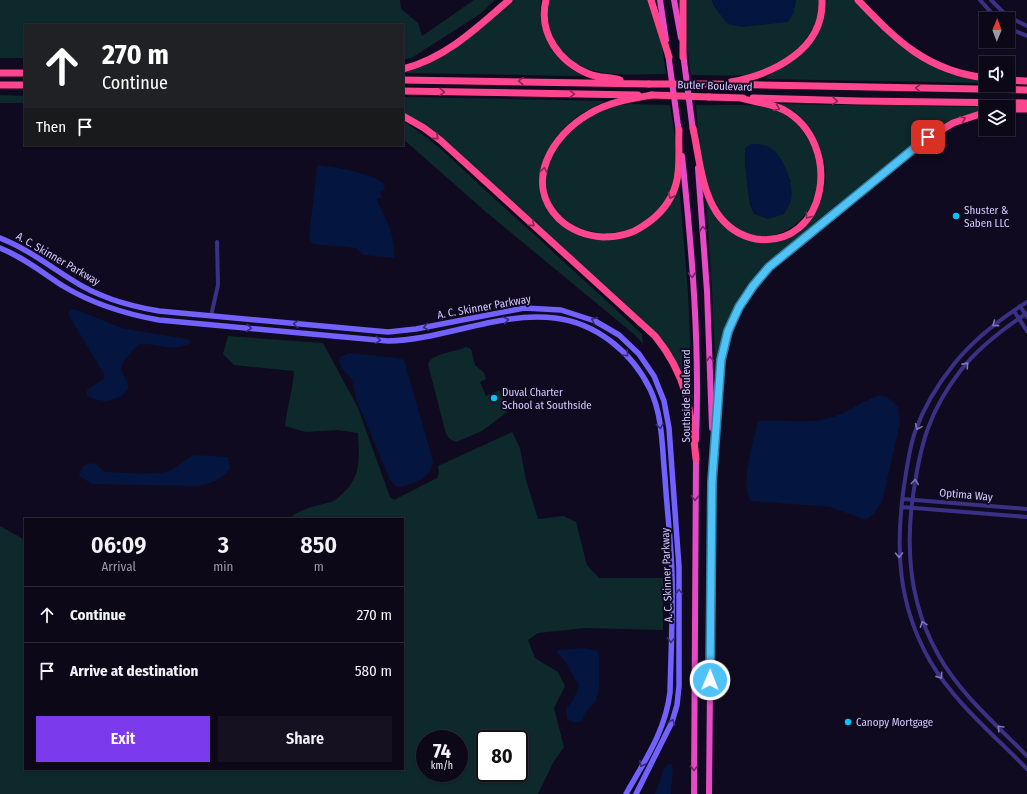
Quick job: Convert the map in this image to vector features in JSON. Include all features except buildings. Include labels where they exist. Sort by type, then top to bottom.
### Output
[{"type":"highway","points":[[404,69],[429,60],[450,48],[509,0]]},
{"type":"highway","points":[[546,0],[544,17],[546,28],[552,43],[562,57],[572,65],[590,74],[630,83]]},
{"type":"highway","points":[[651,0],[669,58]]},
{"type":"highway","name":"Southside Boulevard","points":[[660,0],[679,130],[688,221],[694,315],[697,396],[694,794]]},
{"type":"highway","points":[[674,0],[684,57],[693,128],[701,201],[708,297],[712,482],[709,794]]},
{"type":"highway","points":[[683,0],[682,18],[684,57]]},
{"type":"highway","points":[[712,84],[764,74],[792,58],[808,42],[816,30],[821,16],[822,0]]},
{"type":"highway","points":[[858,0],[891,35],[913,53],[951,71],[979,77]]},
{"type":"highway","points":[[0,73],[24,73]]},
{"type":"highway","name":"Butler Boulevard","points":[[404,80],[1027,90]]},
{"type":"highway","points":[[1015,80],[1027,81]]},
{"type":"highway","points":[[0,85],[24,85]]},
{"type":"highway","name":"Butler Boulevard","points":[[404,91],[652,95],[859,102],[1027,103]]},
{"type":"highway","points":[[652,95],[619,102],[599,109],[573,124],[557,142],[544,166],[543,183],[546,199],[555,214],[567,226],[598,237],[626,234],[645,225],[665,206],[676,184],[679,130]]},
{"type":"highway","points":[[693,128],[707,193],[714,208],[727,224],[742,235],[759,239],[776,238],[791,232],[806,220],[814,208],[819,196],[822,175],[817,147],[806,129],[790,114],[776,107],[740,98]]},
{"type":"highway","points":[[1015,109],[1027,109]]},
{"type":"highway","points":[[712,482],[722,354],[731,323],[750,289],[776,261],[922,142],[953,123],[979,114]]},
{"type":"highway","points":[[404,117],[424,128],[440,140],[655,336],[672,360],[684,386],[691,414],[696,459]]},
{"type":"main road","name":"A. C. Skinner Parkway","points":[[0,238],[42,260],[81,285],[114,300],[159,311],[388,332],[416,329],[524,308],[561,310],[591,319],[619,335],[639,354],[650,368],[659,387],[665,406],[669,428],[679,567],[678,696],[675,713],[669,730],[636,794]]},
{"type":"main road","name":"A. C. Skinner Parkway","points":[[0,248],[20,258],[88,299],[127,313],[159,320],[388,341],[415,338],[523,318],[541,317],[565,320],[590,329],[620,348],[638,369],[651,390],[656,406],[661,432],[671,564],[670,692],[668,710],[662,728],[626,794]]},
{"type":"main road","points":[[651,390],[659,387]]},
{"type":"street","points":[[980,0],[991,12]]},
{"type":"street","points":[[991,0],[1006,16],[1027,26]]},
{"type":"street","points":[[1015,31],[1027,36]]},
{"type":"street","points":[[211,316],[218,285],[217,242]]},
{"type":"street","points":[[1027,302],[977,339],[954,363],[937,388],[915,432],[902,498],[899,538],[902,582],[909,612],[920,641],[931,662],[951,690],[1027,769]]},
{"type":"street","points":[[1020,306],[1026,315],[1019,318],[983,346],[962,369],[945,393],[924,435],[917,464],[912,499],[909,558],[911,581],[918,609],[939,657],[958,684],[1027,756]]},
{"type":"street","points":[[1014,311],[1027,331]]},
{"type":"street","name":"Optima Way","points":[[902,498],[1027,509]]},
{"type":"street","points":[[902,507],[1027,517]]},
{"type":"street","points":[[920,641],[929,637]]},
{"type":"green space","points":[[0,0],[400,0],[401,9],[418,23],[422,36],[474,0],[495,0],[480,14],[413,57],[404,60],[404,24],[24,24],[24,58],[0,58]]},
{"type":"green space","points":[[512,0],[541,0],[541,24],[549,46],[564,63],[584,76],[404,73],[421,67]]},
{"type":"green space","points":[[550,0],[649,0],[660,33],[666,74],[634,75],[603,73],[588,69],[575,63],[563,53],[552,34],[548,15]]},
{"type":"green space","points":[[686,0],[712,0],[714,6],[728,24],[793,14],[796,0],[820,0],[818,16],[813,28],[792,54],[773,67],[762,71],[752,74],[730,76],[691,75],[685,30]]},
{"type":"green space","points":[[824,0],[855,0],[890,36],[914,55],[970,79],[979,80],[979,83],[765,79],[808,43]]},
{"type":"green space","points":[[0,95],[24,96],[24,103],[0,103]]},
{"type":"green space","points":[[404,97],[607,101],[581,114],[564,128],[551,144],[544,174],[543,196],[577,233],[628,234],[639,231],[659,216],[679,183],[688,293],[693,401],[660,340],[487,181],[404,115]]},
{"type":"green space","points":[[779,104],[979,107],[979,110],[953,120],[766,267],[736,308],[731,319],[722,344],[716,381],[706,199],[712,210],[749,239],[776,236],[803,229],[816,212],[823,196],[826,181],[825,165],[821,150],[814,136],[805,124],[793,113]]},
{"type":"green space","points":[[619,105],[670,105],[676,157],[672,188],[666,200],[658,210],[633,230],[623,232],[597,232],[579,227],[564,218],[553,205],[546,190],[546,173],[551,156],[564,139],[593,115]]},
{"type":"green space","points":[[696,105],[764,106],[783,113],[802,130],[809,141],[818,168],[816,193],[806,214],[789,229],[769,236],[747,234],[727,221],[710,195],[706,185],[699,139]],"holes":[[[745,163],[785,170],[791,182],[754,214],[750,204]]]},
{"type":"green space","points":[[404,122],[428,138],[451,158],[606,300],[642,334],[643,344],[635,335],[486,212],[404,140]]},
{"type":"green space","points":[[228,336],[323,343],[358,408],[390,497],[394,500],[437,478],[439,473],[438,466],[512,432],[520,448],[526,480],[538,519],[564,516],[576,522],[587,565],[599,578],[663,578],[663,630],[585,628],[538,633],[528,640],[535,658],[558,672],[565,686],[554,708],[564,747],[553,763],[538,794],[0,794],[0,526],[24,539],[24,770],[404,770],[404,518],[290,518],[298,512],[334,501],[339,497],[353,481],[359,459],[358,433],[338,430],[306,432],[285,426],[294,371],[234,365],[223,354]]},
{"type":"green space","points":[[466,347],[471,349],[475,365],[484,373],[486,379],[480,382],[486,396],[500,390],[508,407],[506,408],[507,412],[482,431],[456,442],[450,439],[446,434],[428,364],[434,357]]},
{"type":"water","points":[[712,0],[796,0],[793,14],[788,22],[742,27],[728,24],[714,6]]},
{"type":"water","points":[[751,144],[769,147],[776,153],[784,165],[790,180],[792,194],[790,204],[784,214],[768,219],[754,214],[748,190],[745,165],[745,148]]},
{"type":"water","points":[[319,165],[352,171],[383,182],[385,190],[380,192],[382,197],[376,199],[392,235],[394,258],[363,255],[356,248],[313,244],[309,239],[317,167]]},
{"type":"water","points":[[74,309],[125,329],[187,339],[191,343],[176,347],[139,344],[125,359],[121,369],[129,387],[125,392],[115,399],[104,401],[92,399],[87,396],[87,390],[102,380],[105,376],[68,314],[70,310]]},
{"type":"water","points":[[349,353],[398,358],[404,360],[433,461],[429,472],[421,480],[409,485],[397,487],[390,480],[357,401],[352,380],[342,369],[339,361],[340,357]]},
{"type":"water","points":[[879,395],[887,397],[898,407],[900,423],[882,502],[873,515],[866,520],[830,507],[751,501],[746,485],[748,462],[758,421],[822,420],[844,412]]},
{"type":"water","points":[[195,455],[228,457],[230,469],[227,473],[215,481],[195,486],[92,484],[79,476],[83,467],[90,463],[96,464],[104,472],[146,474],[168,471]]},
{"type":"water","points":[[584,648],[597,651],[599,656],[599,687],[596,701],[585,713],[582,721],[575,723],[567,719],[566,709],[573,700],[579,686],[565,661],[557,653],[557,650]]},
{"type":"water","points":[[668,764],[671,764],[673,768],[671,794],[655,794],[665,767]]},
{"type":"place","name":"Shuster & Saben LLC","points":[[956,216]]},
{"type":"place","name":"Duval Charter School at Southside","points":[[494,398]]},
{"type":"place","name":"Canopy Mortgage","points":[[848,722]]},
{"type":"route","points":[[710,680],[712,482],[721,360],[725,340],[731,323],[748,292],[769,267],[928,137]]}]
